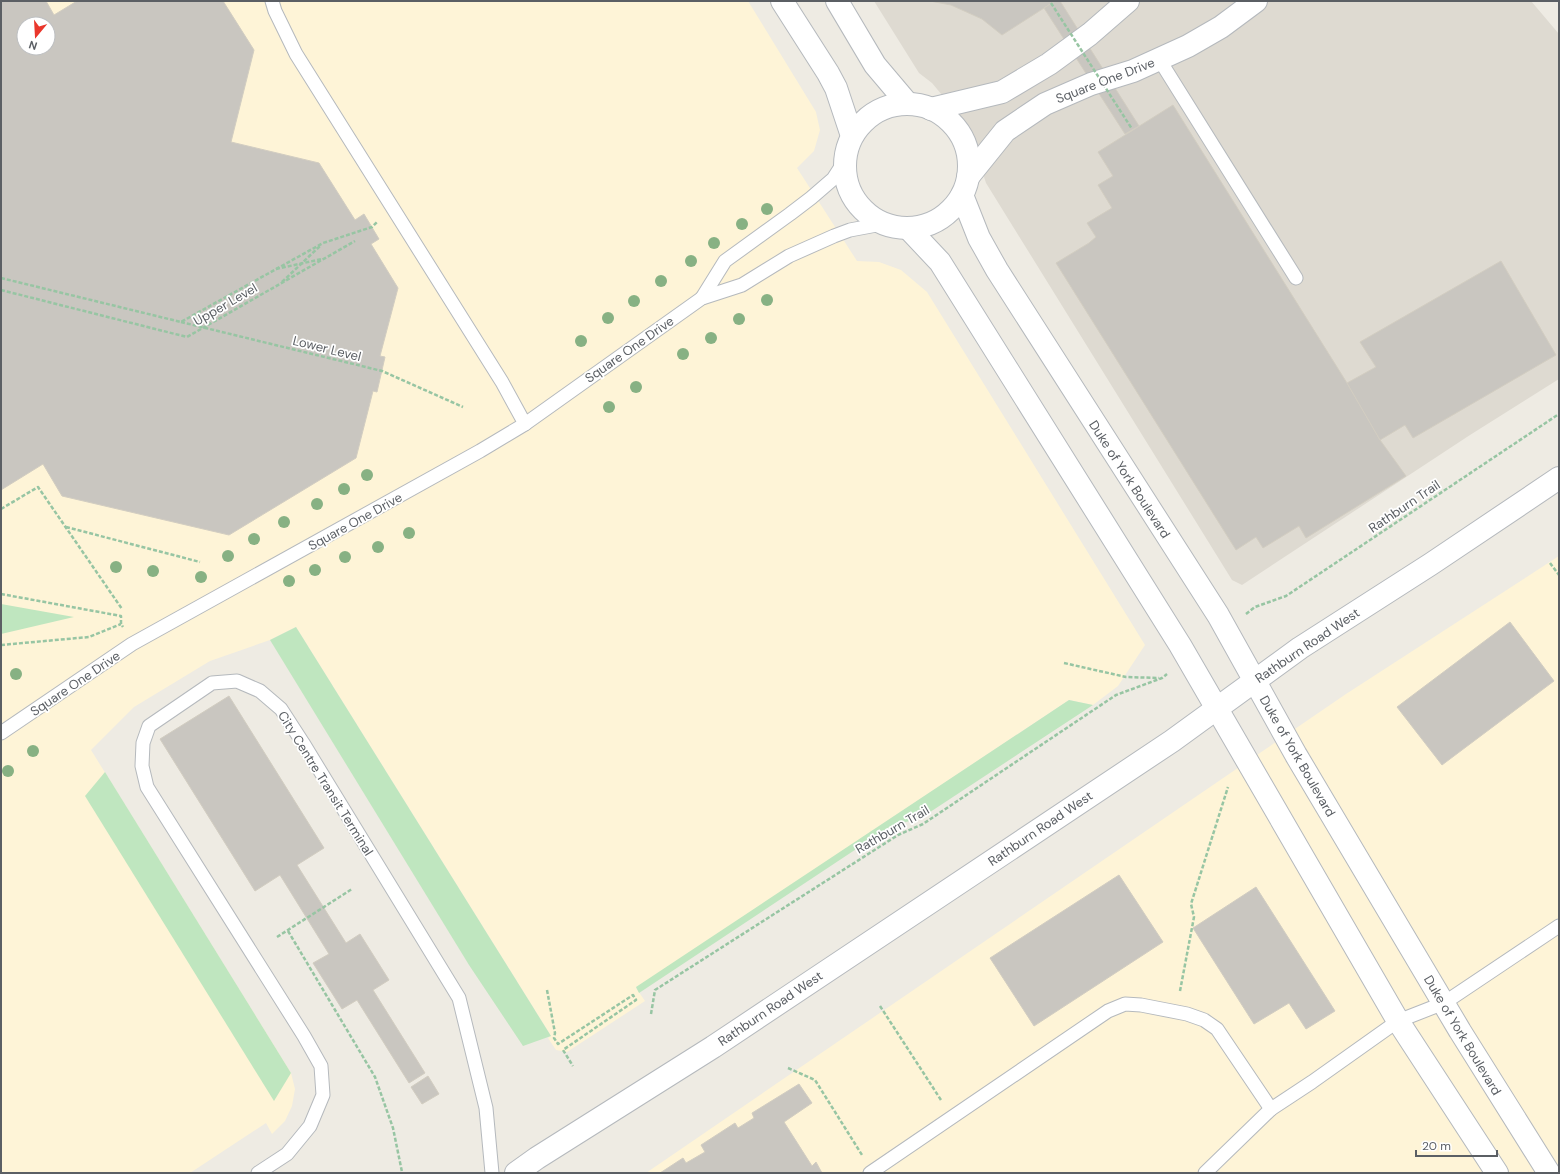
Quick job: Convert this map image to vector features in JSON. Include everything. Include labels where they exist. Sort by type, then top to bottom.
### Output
[{"type":"street","points":[[782,1],[831,78],[836,88],[852,136]]},
{"type":"street","points":[[837,1],[875,65],[908,104]]},
{"type":"street","points":[[931,109],[1002,92],[1049,64],[1090,34],[1128,1]]},
{"type":"street","name":"Square One Drive","points":[[965,186],[1005,131],[1045,104],[1091,84],[1133,71],[1188,46],[1221,27],[1256,1]]},
{"type":"street","points":[[908,104],[931,109],[949,121],[962,137],[968,157],[965,186],[949,212],[930,224],[908,228],[895,228],[882,224],[866,213],[853,199],[846,181],[844,162],[852,136],[867,119],[886,107],[908,104]]},
{"type":"street","name":"Duke of York Boulevard","points":[[965,186],[979,238],[997,270],[1218,615],[1296,755],[1444,1004],[1549,1173]]},
{"type":"street","points":[[908,228],[940,262],[1180,645],[1398,1021],[1497,1173]]},
{"type":"street","name":"Rathburn Road West","points":[[516,1173],[537,1158],[713,1047],[1172,741],[1300,648],[1431,564],[1559,478]]},
{"type":"lane","points":[[272,1],[275,11],[296,54],[502,382],[525,424]]},
{"type":"lane","points":[[1159,59],[1296,278]]},
{"type":"lane","name":"Square One Drive","points":[[702,298],[725,261],[796,210],[832,179],[844,162]]},
{"type":"lane","name":"Square One Drive","points":[[1,733],[132,644],[480,452],[525,424],[702,298],[742,286],[789,256],[834,236],[850,230],[882,224]]},
{"type":"lane","name":"City Centre Transit Terminal","points":[[258,1173],[287,1154],[310,1126],[323,1095],[320,1066],[304,1036],[147,788],[142,766],[143,743],[149,726],[212,683],[236,680],[260,691],[281,709],[459,998],[486,1108],[492,1173]]},
{"type":"lane","points":[[1205,1173],[1271,1108],[1312,1082],[1398,1021],[1444,1004],[1559,926]]},
{"type":"lane","points":[[870,1173],[1108,1011],[1125,1004],[1142,1005],[1187,1014],[1204,1020],[1217,1029],[1271,1108]]},
{"type":"path","points":[[1051,3],[1132,130]]},
{"type":"path","points":[[181,322],[323,242],[372,227],[393,207]]},
{"type":"path","name":"Upper Level","points":[[1,290],[187,337],[355,241]]},
{"type":"path","points":[[279,285],[323,242]]},
{"type":"path","points":[[274,270],[327,258]]},
{"type":"path","name":"Lower Level","points":[[1,278],[382,371],[463,407]]},
{"type":"path","name":"Rathburn Trail","points":[[1256,607],[1286,596],[1559,414]]},
{"type":"path","points":[[1,509],[38,487],[122,609]]},
{"type":"path","points":[[66,527],[200,562]]},
{"type":"path","points":[[1550,563],[1559,575]]},
{"type":"path","points":[[1,594],[121,616],[121,624],[89,637],[1,645]]},
{"type":"path","name":"Rathburn Trail","points":[[650,1014],[655,990],[898,836],[923,824],[1116,695],[1162,678],[1126,677],[1064,662]]},
{"type":"path","points":[[1180,991],[1194,917],[1191,904],[1228,787]]},
{"type":"path","points":[[277,937],[352,889]]},
{"type":"path","points":[[288,931],[375,1077],[393,1128],[402,1172]]},
{"type":"path","points":[[547,990],[556,1033],[554,1038],[558,1044],[633,995],[636,1000],[563,1050],[573,1066]]},
{"type":"path","points":[[880,1006],[942,1103]]},
{"type":"path","points":[[788,1068],[815,1080],[862,1156]]},
{"type":"shaded area","points":[[1,1],[748,1],[816,112],[820,130],[814,151],[797,168],[857,261],[879,262],[901,270],[927,292],[1145,645],[1118,686],[1093,705],[1069,700],[636,988],[645,1001],[567,1052],[556,1050],[548,1038],[551,1036],[296,627],[270,640],[210,661],[134,707],[91,750],[291,1073],[295,1089],[292,1106],[285,1121],[272,1134],[266,1123],[190,1173],[1,1173]]},
{"type":"shaded area","points":[[874,1],[1531,1],[1559,34],[1559,379],[1470,435],[1242,585],[1232,580],[986,183],[967,125],[932,83],[919,73]]},
{"type":"shaded area","points":[[1559,556],[1559,1173],[646,1173],[1346,694]]},
{"type":"green space","points":[[1,604],[74,617],[1,634]]},
{"type":"green space","points":[[296,627],[551,1036],[523,1046],[469,965],[270,640]]},
{"type":"green space","points":[[1069,700],[1093,705],[921,818],[891,826],[639,993],[636,987]]},
{"type":"green space","points":[[105,772],[291,1073],[274,1101],[85,796]]},
{"type":"building","points":[[1,1],[46,1],[54,15],[77,1],[223,1],[254,50],[231,142],[319,163],[355,220],[364,214],[379,239],[371,244],[398,288],[380,356],[385,357],[377,392],[373,391],[356,458],[229,535],[62,496],[43,464],[1,490]]},
{"type":"building","points":[[930,1],[1055,1],[1002,35],[982,19],[951,5]]},
{"type":"building","points":[[1055,1],[1060,1],[1139,126],[1125,134],[1044,8]]},
{"type":"building","points":[[1173,105],[1347,383],[1380,440],[1406,476],[1306,538],[1299,526],[1263,548],[1256,537],[1236,550],[1056,263],[1089,243],[1096,237],[1087,223],[1112,208],[1098,185],[1113,176],[1098,152]]},
{"type":"building","points":[[1501,261],[1556,355],[1413,438],[1405,425],[1380,440],[1347,383],[1376,367],[1360,342]]},
{"type":"building","points":[[1510,622],[1554,681],[1442,765],[1397,707]]},
{"type":"building","points":[[229,696],[324,848],[297,865],[346,943],[360,934],[389,980],[373,990],[425,1073],[409,1083],[357,1000],[342,1009],[313,963],[329,954],[280,875],[255,891],[160,739]]},
{"type":"building","points":[[1119,875],[1163,942],[1034,1026],[990,958]]},
{"type":"building","points":[[1256,887],[1335,1011],[1306,1029],[1289,1003],[1254,1024],[1193,928]]},
{"type":"building","points":[[428,1076],[439,1094],[422,1104],[411,1087]]},
{"type":"building","points":[[799,1084],[812,1103],[784,1122],[812,1166],[816,1162],[822,1173],[660,1173],[683,1158],[686,1163],[705,1152],[701,1145],[735,1123],[738,1128],[754,1118],[752,1113]]}]
